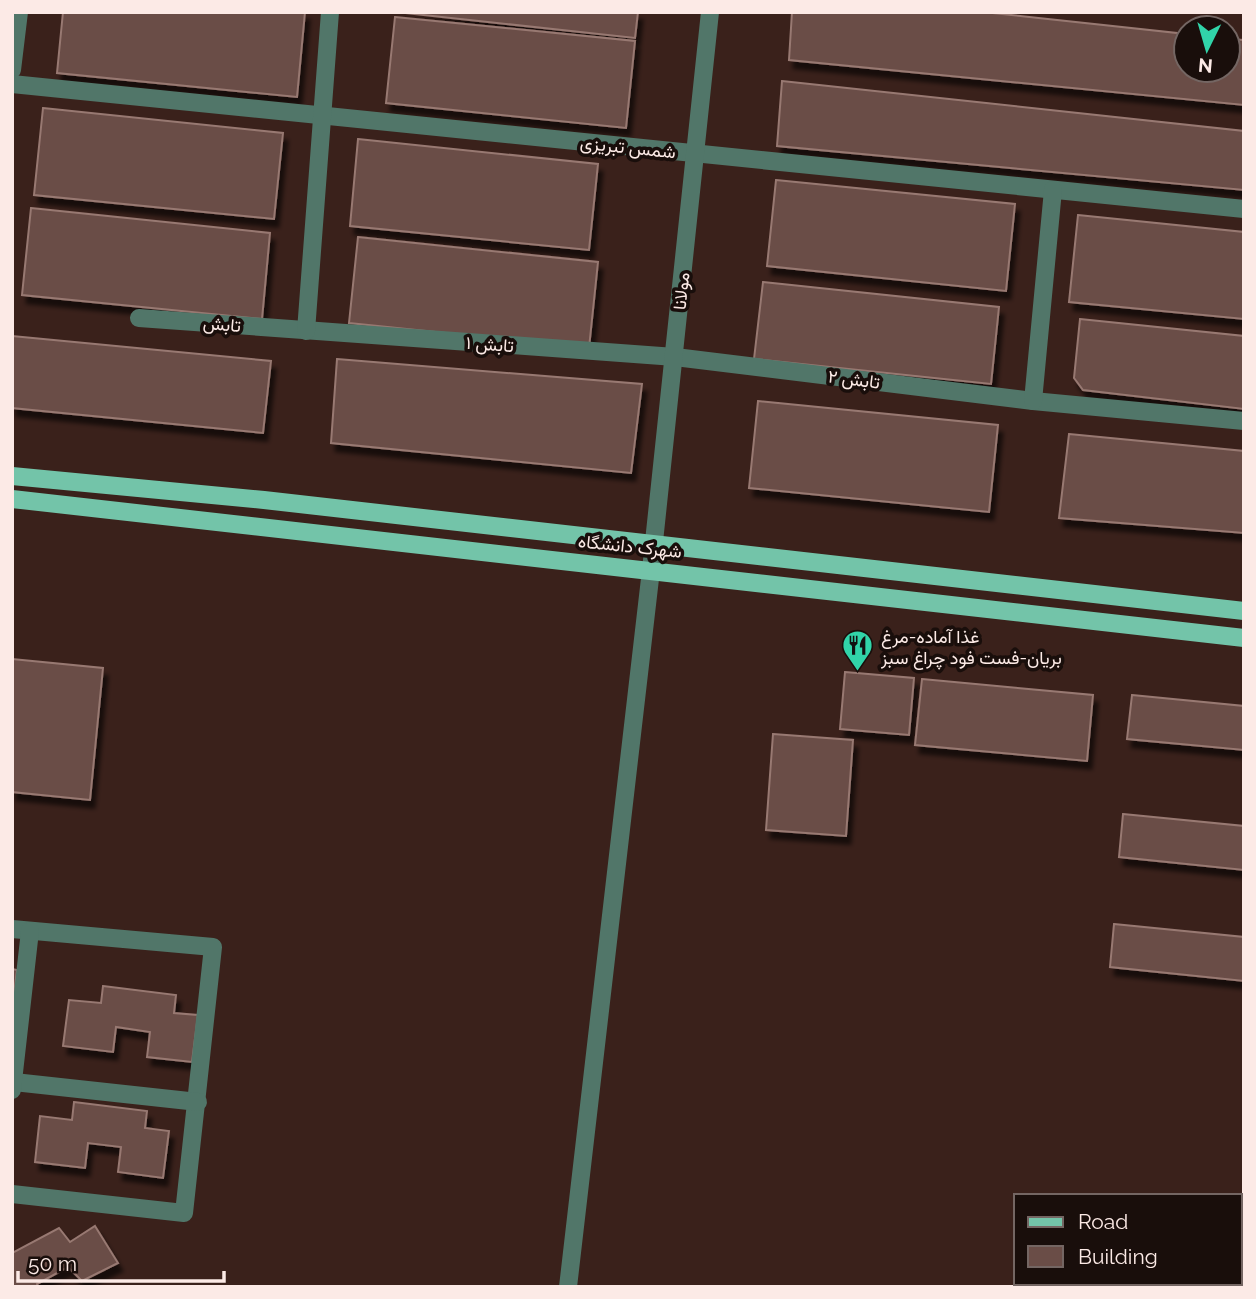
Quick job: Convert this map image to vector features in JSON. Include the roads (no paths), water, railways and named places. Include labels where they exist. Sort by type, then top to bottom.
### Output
[{"type":"main road","points":[[12,476],[264,500],[1244,611]]},
{"type":"main road","name":"شهرک دانشگاه","points":[[12,499],[1244,638]]},
{"type":"street","points":[[12,70],[19,12]]},
{"type":"street","points":[[306,331],[330,12]]},
{"type":"street","name":"مولانا","points":[[568,1287],[675,357],[710,12]]},
{"type":"street","name":"شمس تبریزی","points":[[12,84],[1244,209]]},
{"type":"street","points":[[1033,401],[1053,190]]},
{"type":"street","name":"تابش","points":[[139,318],[306,331]]},
{"type":"street","name":"تابش ۱","points":[[306,331],[675,357]]},
{"type":"street","name":"تابش ۲","points":[[675,357],[1033,401],[1244,421]]},
{"type":"street","points":[[12,1194],[184,1213],[198,1102],[213,947],[21,930],[13,1086],[198,1102]]},
{"type":"place","name":"غذا آماده-مرغ بریان-فست فود چراغ سبز","points":[[858,673]]}]
